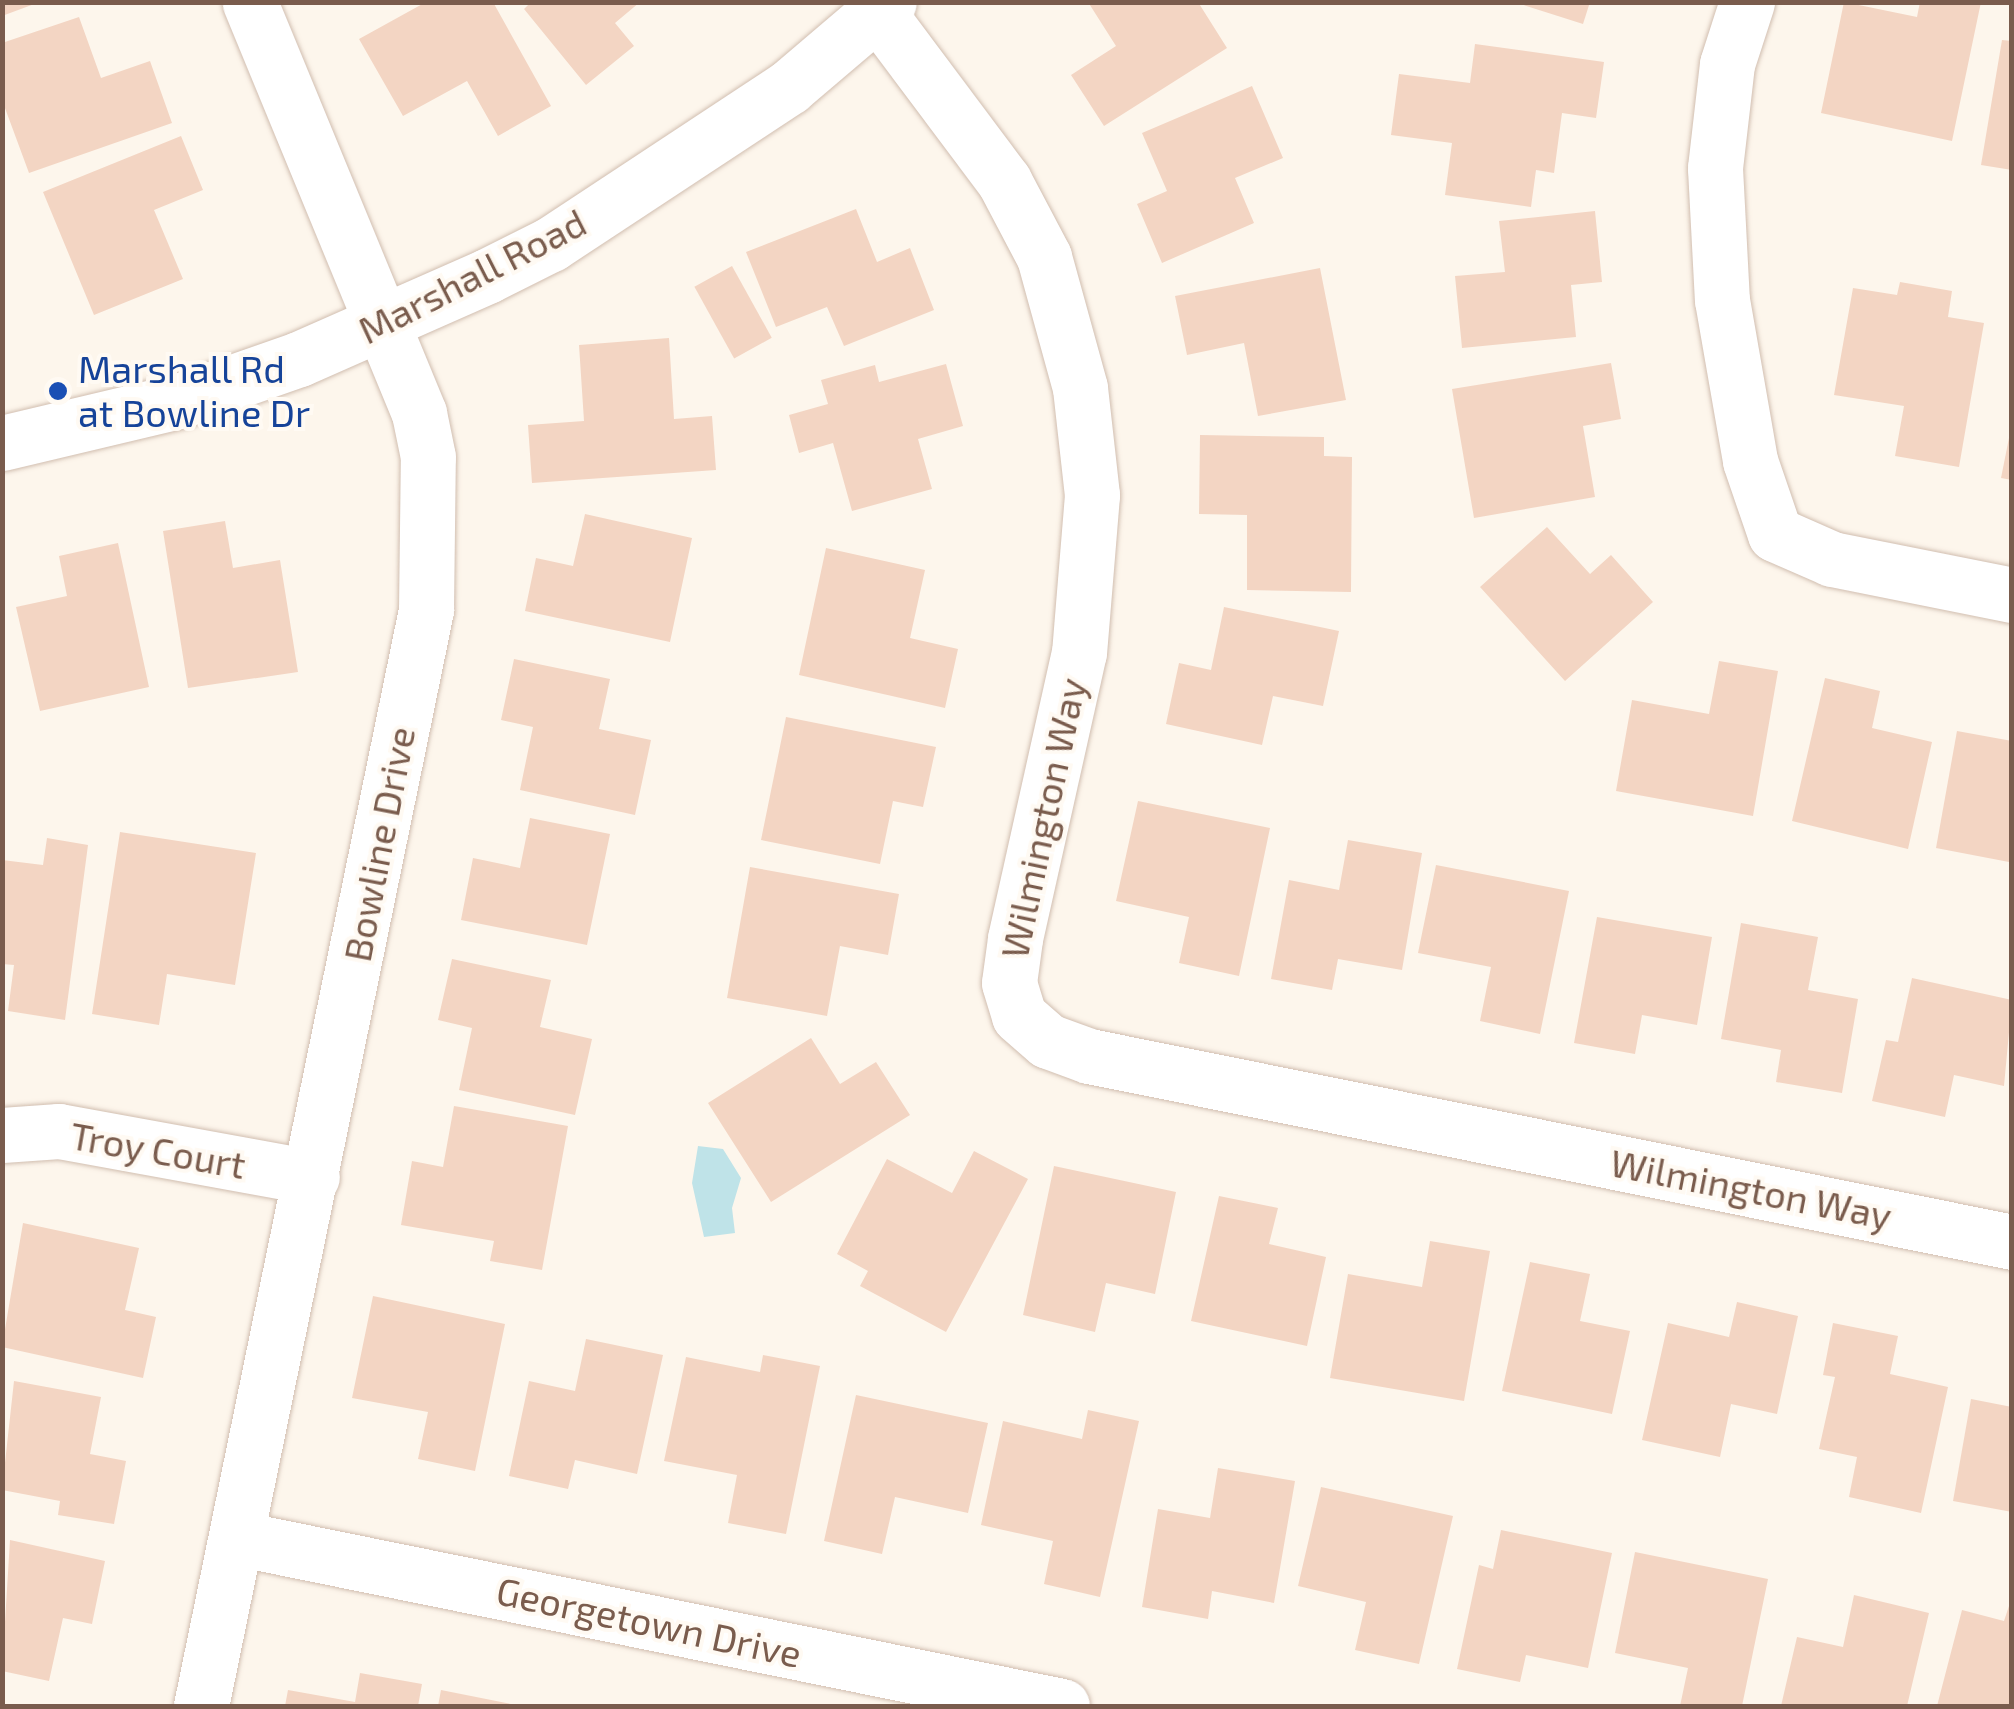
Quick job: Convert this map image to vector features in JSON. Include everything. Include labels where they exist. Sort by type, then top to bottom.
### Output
[{"type":"street","name":"Bowline Drive","points":[[201,1706],[426,610],[428,457],[385,324],[250,2]]},
{"type":"street","points":[[1747,2],[1728,64],[1715,168],[1721,281],[1750,460],[1775,534],[1832,559],[2012,595]]},
{"type":"street","name":"Marshall Road","points":[[2,443],[182,400],[385,324],[551,244],[790,87],[884,8]]},
{"type":"street","name":"Wilmington Way","points":[[884,8],[1004,181],[1044,257],[1080,388],[1092,495],[1078,652],[1015,939],[1009,983],[1019,1016],[1048,1041],[1089,1056],[2012,1242]]},
{"type":"street","name":"Troy Court","points":[[2,1135],[59,1131],[312,1178]]},
{"type":"street","name":"Georgetown Drive","points":[[236,1538],[1062,1706]]},
{"type":"water","points":[[698,1146],[723,1149],[741,1178],[732,1208],[735,1233],[704,1237],[692,1183]]},
{"type":"building","points":[[2,2],[37,2],[37,3],[2,16]]},
{"type":"building","points":[[426,2],[493,2],[551,106],[498,136],[467,81],[403,116],[359,39]]},
{"type":"building","points":[[531,2],[640,2],[615,23],[634,46],[586,85],[524,9]]},
{"type":"building","points":[[1088,2],[1198,2],[1227,48],[1104,126],[1071,75],[1116,46]]},
{"type":"building","points":[[1514,2],[1590,2],[1583,24]]},
{"type":"building","points":[[1844,2],[1917,17],[1920,2],[1981,2],[1952,141],[1821,113]]},
{"type":"building","points":[[79,17],[101,78],[150,61],[172,123],[29,173],[2,100],[2,43]]},
{"type":"building","points":[[2002,40],[2012,41],[2012,170],[1981,165]]},
{"type":"building","points":[[1475,44],[1604,62],[1596,118],[1562,113],[1554,173],[1536,170],[1531,207],[1445,195],[1452,143],[1391,135],[1399,74],[1470,83]]},
{"type":"building","points":[[1252,86],[1283,158],[1235,178],[1254,223],[1162,263],[1137,204],[1167,191],[1142,133]]},
{"type":"building","points":[[181,136],[203,190],[154,210],[183,279],[94,315],[43,192]]},
{"type":"building","points":[[856,209],[877,262],[910,248],[934,310],[844,346],[827,307],[776,327],[746,252]]},
{"type":"building","points":[[1595,211],[1602,282],[1571,285],[1576,337],[1462,348],[1455,276],[1505,272],[1499,221]]},
{"type":"building","points":[[732,266],[772,338],[734,359],[694,287]]},
{"type":"building","points":[[1320,268],[1346,400],[1258,416],[1244,343],[1187,355],[1175,296]]},
{"type":"building","points":[[1900,282],[1952,291],[1948,317],[1984,323],[1959,467],[1895,456],[1904,406],[1834,395],[1853,288],[1897,295]]},
{"type":"building","points":[[669,338],[674,419],[712,416],[716,470],[532,483],[528,425],[584,421],[579,345]]},
{"type":"building","points":[[1611,363],[1621,419],[1583,426],[1595,497],[1474,518],[1452,389]]},
{"type":"building","points":[[946,364],[963,426],[918,439],[932,489],[852,511],[833,443],[799,453],[789,415],[828,404],[821,380],[875,365],[879,382]]},
{"type":"building","points":[[2012,433],[2012,480],[2001,478]]},
{"type":"building","points":[[1200,435],[1324,437],[1324,456],[1352,457],[1351,592],[1247,590],[1247,515],[1199,514]]},
{"type":"building","points":[[585,514],[692,538],[670,642],[525,611],[536,558],[573,566]]},
{"type":"building","points":[[225,521],[233,568],[280,560],[298,672],[188,688],[163,531]]},
{"type":"building","points":[[1547,527],[1590,574],[1611,555],[1653,602],[1565,681],[1480,587]]},
{"type":"building","points":[[118,543],[149,687],[40,711],[16,607],[67,596],[59,556]]},
{"type":"building","points":[[826,548],[925,570],[910,638],[958,649],[945,708],[799,675]]},
{"type":"building","points":[[1224,607],[1339,631],[1323,706],[1273,696],[1262,745],[1166,724],[1179,663],[1211,670]]},
{"type":"building","points":[[514,659],[610,679],[599,729],[651,740],[635,815],[520,790],[533,727],[501,720]]},
{"type":"building","points":[[1719,661],[1778,671],[1753,816],[1616,791],[1632,700],[1709,714]]},
{"type":"building","points":[[1825,678],[1880,691],[1872,728],[1932,742],[1908,849],[1792,821]]},
{"type":"building","points":[[786,717],[936,747],[923,807],[893,801],[880,864],[761,840]]},
{"type":"building","points":[[1957,731],[2012,741],[2009,862],[1936,848]]},
{"type":"building","points":[[1138,801],[1270,828],[1239,976],[1179,963],[1189,917],[1116,901]]},
{"type":"building","points":[[530,818],[610,834],[587,945],[461,920],[473,858],[520,868]]},
{"type":"building","points":[[120,832],[256,853],[235,985],[167,974],[159,1025],[92,1014]]},
{"type":"building","points":[[47,838],[88,845],[65,1020],[8,1011],[14,965],[2,964],[2,860],[43,865]]},
{"type":"building","points":[[1348,840],[1422,853],[1402,970],[1338,959],[1332,990],[1271,979],[1289,880],[1339,890]]},
{"type":"building","points":[[1436,865],[1569,891],[1540,1034],[1480,1021],[1491,967],[1418,953]]},
{"type":"building","points":[[750,867],[899,894],[888,955],[840,946],[827,1016],[727,998]]},
{"type":"building","points":[[1597,917],[1712,937],[1697,1025],[1642,1015],[1635,1054],[1574,1043]]},
{"type":"building","points":[[1741,923],[1818,937],[1808,990],[1858,999],[1842,1093],[1776,1082],[1781,1050],[1721,1039]]},
{"type":"building","points":[[452,959],[551,980],[540,1027],[592,1039],[575,1115],[459,1090],[472,1028],[438,1020]]},
{"type":"building","points":[[1912,978],[2012,1000],[2004,1086],[1954,1075],[1945,1117],[1872,1101],[1886,1040],[1898,1042]]},
{"type":"building","points":[[811,1038],[840,1084],[876,1062],[910,1115],[771,1202],[708,1103]]},
{"type":"building","points":[[454,1106],[568,1126],[542,1270],[490,1261],[494,1241],[401,1225],[412,1161],[443,1167]]},
{"type":"building","points":[[974,1151],[1028,1179],[946,1332],[860,1286],[868,1271],[837,1254],[887,1159],[952,1193]]},
{"type":"building","points":[[1054,1166],[1176,1192],[1155,1294],[1106,1283],[1095,1332],[1023,1315]]},
{"type":"building","points":[[1219,1196],[1278,1208],[1269,1244],[1326,1257],[1307,1346],[1191,1321]]},
{"type":"building","points":[[23,1223],[139,1248],[125,1310],[156,1317],[143,1378],[2,1347]]},
{"type":"building","points":[[1430,1241],[1490,1251],[1464,1401],[1330,1378],[1348,1274],[1422,1287]]},
{"type":"building","points":[[1530,1262],[1590,1274],[1580,1321],[1630,1331],[1612,1414],[1502,1391]]},
{"type":"building","points":[[373,1296],[505,1324],[475,1471],[418,1459],[428,1412],[352,1398]]},
{"type":"building","points":[[1737,1302],[1798,1316],[1777,1414],[1731,1404],[1720,1457],[1642,1440],[1668,1323],[1729,1337]]},
{"type":"building","points":[[1833,1323],[1898,1336],[1890,1374],[1948,1387],[1921,1513],[1849,1497],[1857,1457],[1819,1449],[1835,1377],[1823,1375]]},
{"type":"building","points":[[586,1339],[663,1355],[637,1474],[575,1460],[568,1489],[509,1476],[529,1381],[575,1391]]},
{"type":"building","points":[[763,1355],[820,1366],[786,1534],[728,1523],[737,1475],[664,1461],[686,1357],[760,1372]]},
{"type":"building","points":[[14,1381],[101,1397],[90,1454],[126,1461],[114,1524],[58,1515],[60,1501],[2,1490]]},
{"type":"building","points":[[856,1395],[988,1423],[968,1513],[895,1497],[882,1554],[824,1541]]},
{"type":"building","points":[[1971,1399],[2012,1407],[2012,1512],[1953,1501]]},
{"type":"building","points":[[1088,1410],[1139,1421],[1100,1597],[1044,1584],[1053,1541],[981,1525],[1003,1421],[1082,1439]]},
{"type":"building","points":[[1218,1468],[1295,1481],[1274,1603],[1212,1591],[1208,1619],[1142,1607],[1158,1509],[1210,1518]]},
{"type":"building","points":[[1321,1487],[1453,1516],[1419,1664],[1355,1650],[1366,1602],[1298,1586]]},
{"type":"building","points":[[1501,1530],[1612,1553],[1588,1668],[1526,1655],[1520,1682],[1457,1669],[1479,1565],[1493,1569]]},
{"type":"building","points":[[10,1540],[105,1561],[92,1624],[63,1618],[49,1681],[2,1671]]},
{"type":"building","points":[[1635,1552],[1768,1579],[1742,1706],[1680,1706],[1688,1668],[1615,1653]]},
{"type":"building","points":[[1854,1595],[1929,1613],[1907,1706],[1781,1706],[1797,1637],[1843,1647]]},
{"type":"building","points":[[2012,1597],[2012,1706],[1937,1706],[1962,1610],[2004,1621]]},
{"type":"building","points":[[360,1673],[422,1684],[418,1706],[285,1706],[288,1690],[355,1702]]},
{"type":"building","points":[[441,1690],[516,1705],[438,1706]]},
{"type":"place","name":"Marshall Rd at Bowline Dr","points":[[58,391]]}]
